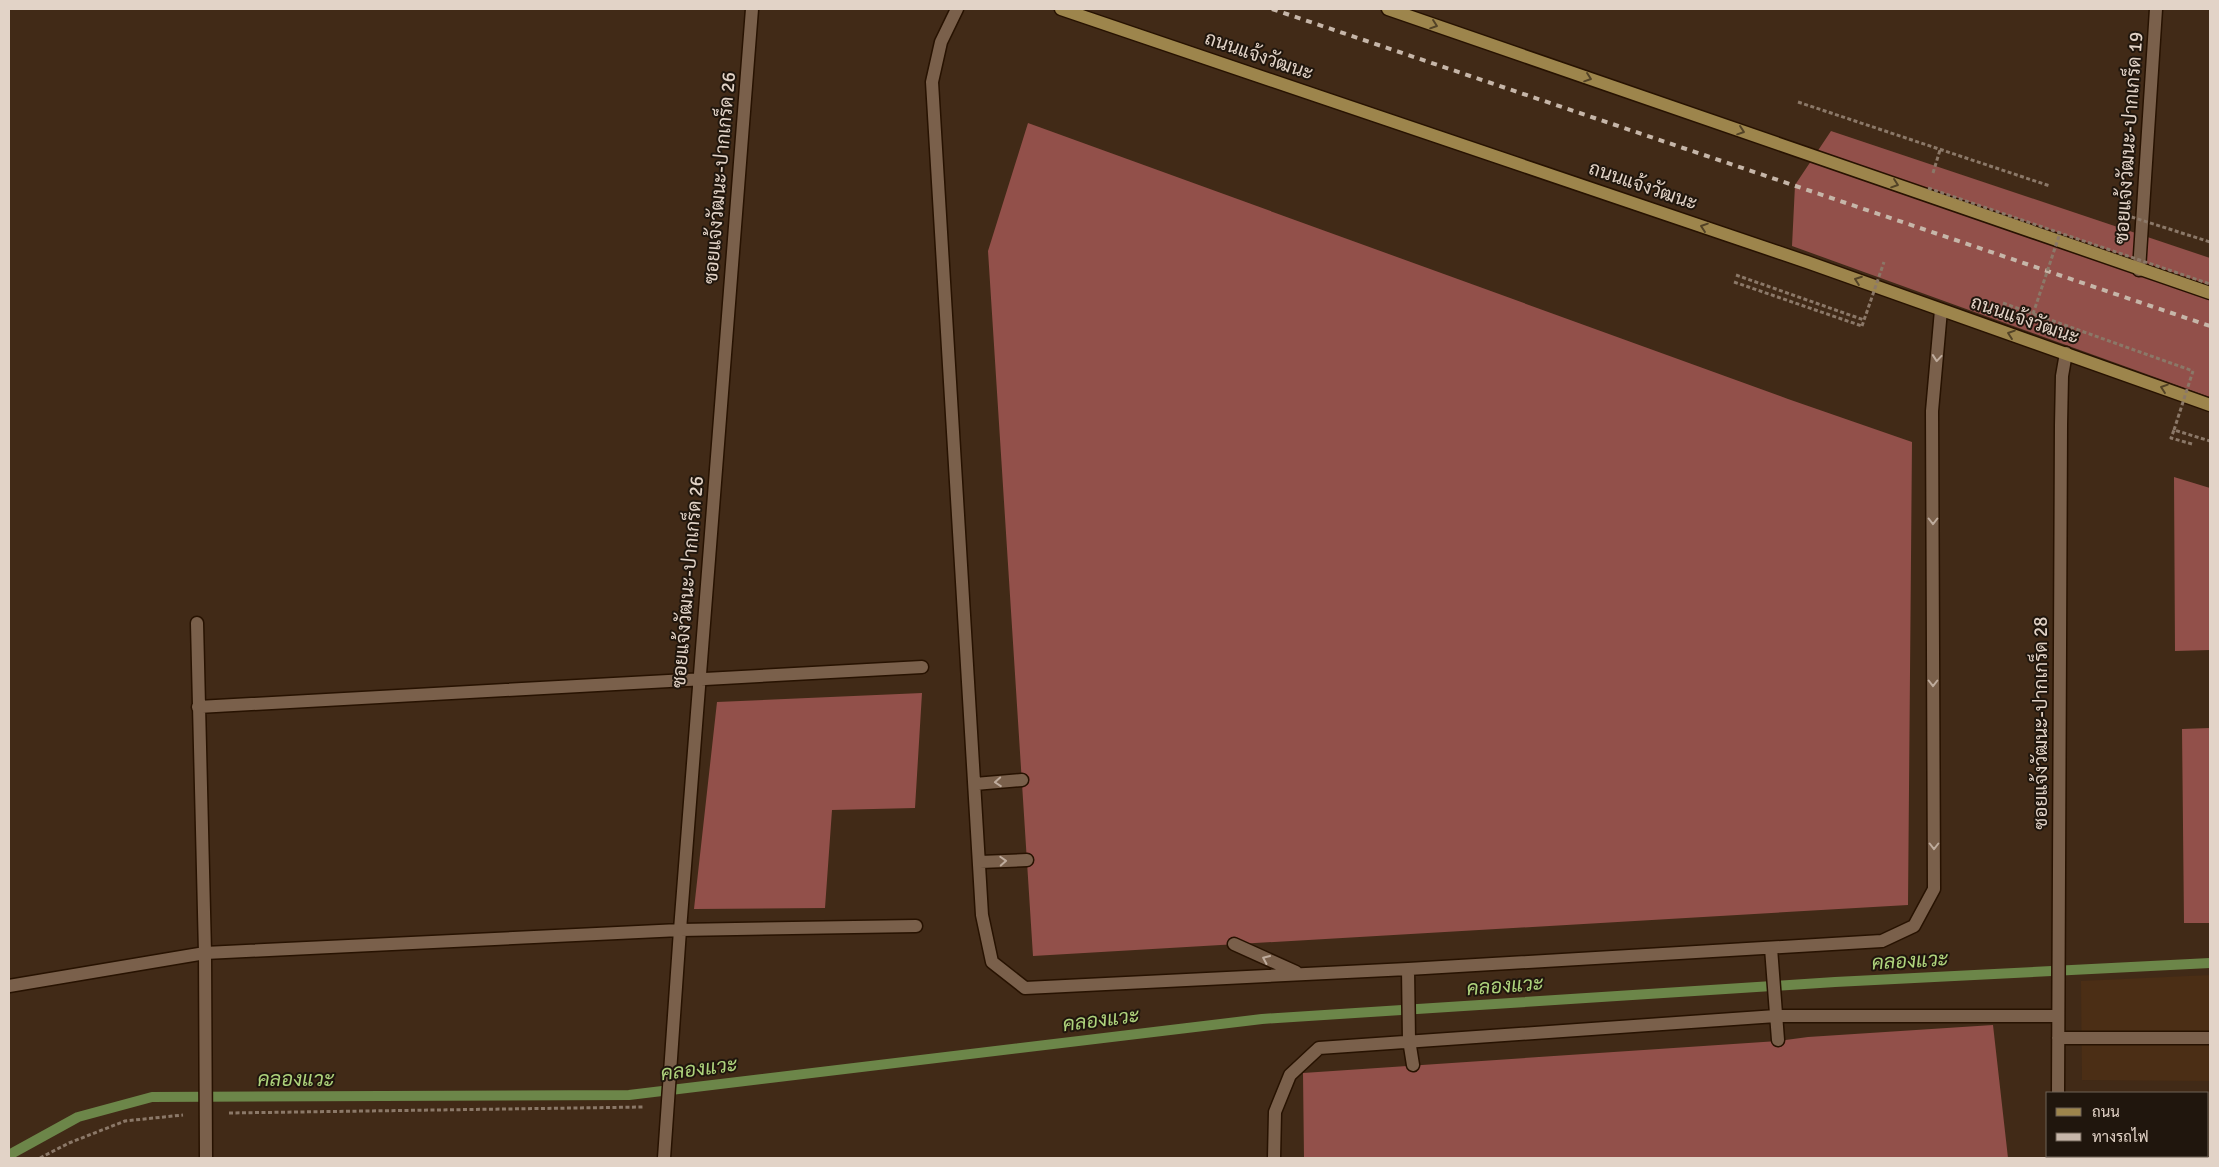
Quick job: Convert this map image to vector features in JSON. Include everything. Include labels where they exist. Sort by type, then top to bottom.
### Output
[{"type":"main road","name":"ถนนแจ้งวัฒนะ","points":[[1061,9],[1798,258],[2210,405]]},
{"type":"main road","points":[[1388,9],[2210,293]]},
{"type":"street","name":"ซอยแจ้งวัฒนะ-ปากเกร็ด 26","points":[[664,1158],[699,678],[752,9]]},
{"type":"street","points":[[957,9],[941,42],[932,82],[982,915],[992,962],[1025,988],[1408,969],[1882,941],[1914,926],[1934,889],[1932,411],[1941,310]]},
{"type":"street","name":"ซอยแจ้งวัฒนะ-ปากเกร็ด 19","points":[[2139,270],[2156,9]]},
{"type":"street","name":"ซอยแจ้งวัฒนะ-ปากเกร็ด 28","points":[[2058,1092],[2061,435],[2062,376],[2066,354]]},
{"type":"street","points":[[197,623],[205,953],[206,1158]]},
{"type":"street","points":[[198,707],[922,667]]},
{"type":"street","points":[[975,784],[1022,780]]},
{"type":"street","points":[[980,862],[1027,860]]},
{"type":"street","points":[[9,986],[205,953],[680,930],[916,926]]},
{"type":"street","points":[[1234,944],[1299,973]]},
{"type":"street","points":[[1771,948],[1778,1040]]},
{"type":"street","points":[[1408,969],[1409,1040],[1413,1065]]},
{"type":"street","points":[[1274,1158],[1275,1112],[1290,1075],[1319,1048],[1775,1009],[2058,1016]]},
{"type":"street","points":[[2058,1038],[2210,1038]]},
{"type":"path","points":[[1798,102],[2050,186]]},
{"type":"path","points":[[1940,150],[1928,188],[2210,284]]},
{"type":"path","points":[[2119,213],[2210,242]]},
{"type":"path","points":[[2033,314],[2060,233]]},
{"type":"path","points":[[1734,282],[1862,326],[1884,262]]},
{"type":"path","points":[[1736,275],[1864,320]]},
{"type":"path","points":[[2192,444],[2171,438],[2193,370]]},
{"type":"path","points":[[2174,430],[2210,441]]},
{"type":"path","points":[[40,1158],[69,1143],[125,1121],[206,1113],[668,1107]]},
{"type":"shaded area","points":[[2210,975],[2210,1081],[2082,1080],[2081,981]]},
{"type":"building","points":[[1028,123],[1788,399],[1912,442],[1908,905],[1033,956],[988,251]]},
{"type":"building","points":[[1831,131],[2210,258],[2210,397],[1792,246],[1795,185]]},
{"type":"building","points":[[2174,477],[2210,488],[2210,650],[2175,651]]},
{"type":"building","points":[[922,693],[915,808],[832,810],[825,908],[694,909],[717,702]]},
{"type":"building","points":[[2210,728],[2210,923],[2184,923],[2182,729]]},
{"type":"building","points":[[1993,1025],[2008,1158],[1304,1158],[1303,1073]]},
{"type":"waterway","name":"คลองแวะ","points":[[9,1155],[78,1117],[152,1097],[629,1095],[1262,1019],[1835,982],[2210,963]]},
{"type":"railway","points":[[1272,9],[2210,326]]}]
